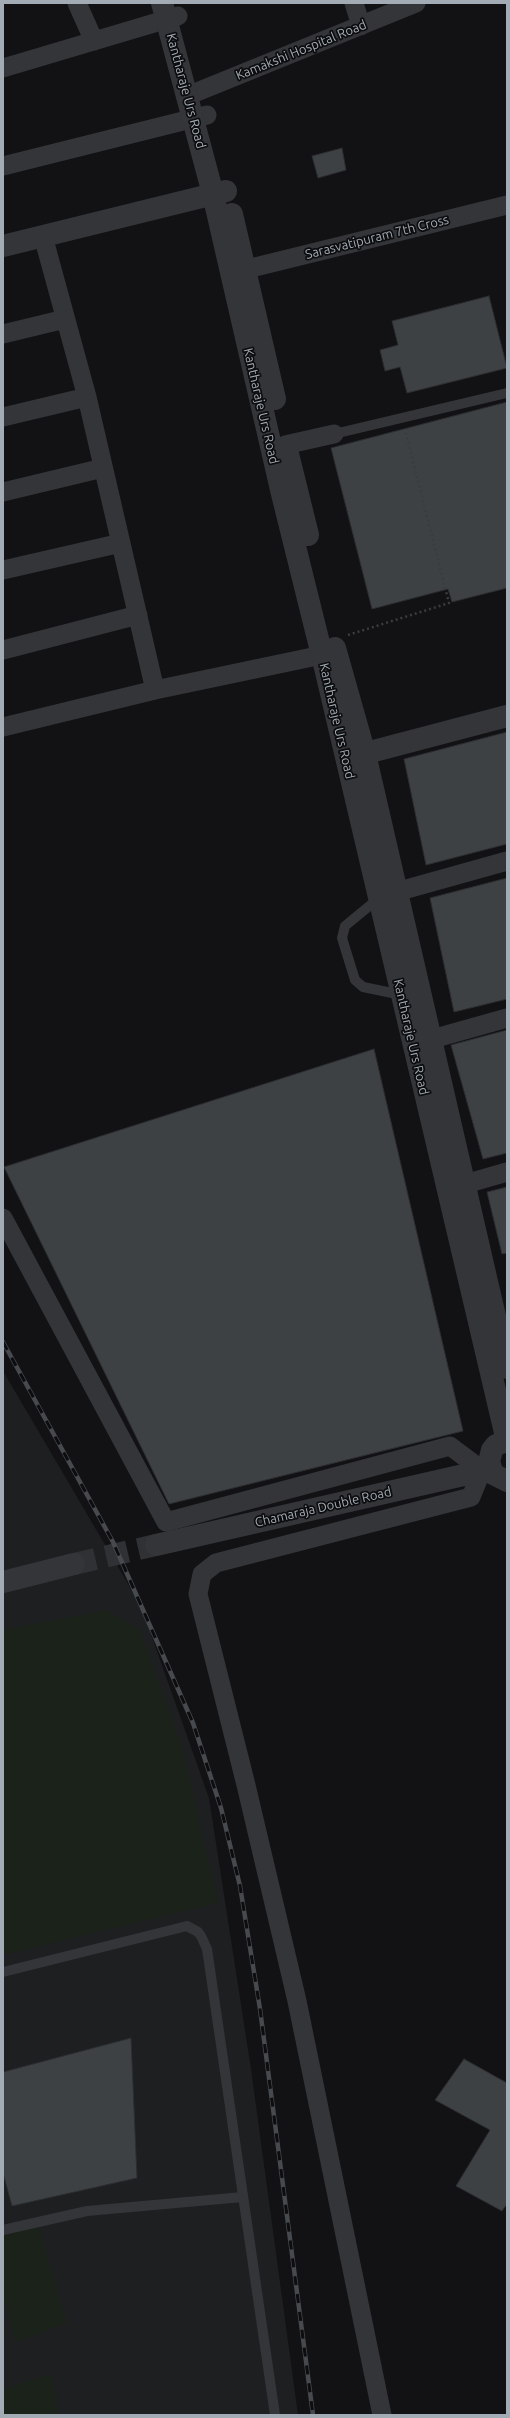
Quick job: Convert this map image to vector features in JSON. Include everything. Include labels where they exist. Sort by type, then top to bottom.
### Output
[{"type":"street","points":[[77,3],[94,41]]},
{"type":"street","points":[[354,3],[361,26]]},
{"type":"street","name":"Kamakshi Hospital Road","points":[[193,94],[416,3]]},
{"type":"street","points":[[3,68],[94,41],[170,10]]},
{"type":"street","name":"Kantharaje Urs Road","points":[[170,10],[220,192],[282,494],[328,647],[356,756],[422,1042],[501,1423],[507,1441]]},
{"type":"street","points":[[3,166],[200,118]]},
{"type":"street","points":[[3,246],[220,192]]},
{"type":"street","name":"Kantharaje Urs Road","points":[[220,192],[247,269],[328,647]]},
{"type":"street","name":"Sarasvatipuram 7th Cross","points":[[247,269],[507,205]]},
{"type":"street","points":[[43,236],[87,397],[155,690]]},
{"type":"street","points":[[3,334],[65,319]]},
{"type":"street","points":[[3,417],[87,397]]},
{"type":"street","points":[[285,445],[334,434]]},
{"type":"street","points":[[3,492],[103,468]]},
{"type":"street","points":[[3,570],[121,543]]},
{"type":"street","points":[[3,650],[138,615]]},
{"type":"street","points":[[3,727],[328,647]]},
{"type":"street","points":[[356,756],[507,716]]},
{"type":"street","points":[[387,895],[507,861]]},
{"type":"street","name":"Kantharaje Urs Road","points":[[387,895],[402,995],[422,1042],[465,1184],[506,1361]]},
{"type":"street","points":[[422,1042],[507,1018]]},
{"type":"street","points":[[465,1184],[507,1172]]},
{"type":"street","points":[[3,1218],[166,1522],[450,1446],[493,1473]]},
{"type":"street","points":[[493,1473],[489,1456],[496,1445],[507,1441]]},
{"type":"street","points":[[382,2415],[297,2001],[246,1785],[198,1594],[202,1574],[216,1563],[470,1497],[493,1473]]},
{"type":"street","name":"Chamaraja Double Road","points":[[156,1545],[493,1473]]},
{"type":"street","points":[[3,1582],[74,1564]]},
{"type":"lane","points":[[334,434],[507,393]]},
{"type":"lane","points":[[387,895],[345,926],[342,938],[355,980],[363,987],[402,995]]},
{"type":"lane","points":[[3,1972],[187,1926],[198,1932],[206,1949],[275,2415]]},
{"type":"lane","points":[[3,2230],[87,2211],[243,2197]]},
{"type":"path","points":[[328,647],[450,603],[405,429]]},
{"type":"shaded area","points":[[3,1371],[141,1606],[209,1798],[251,2069],[298,2415],[3,2415]]},
{"type":"shaded area","points":[[106,1610],[140,1630],[182,1747],[218,1903],[3,1955],[3,1630]]},
{"type":"shaded area","points":[[37,2222],[67,2323],[16,2342],[3,2297],[3,2234]]},
{"type":"shaded area","points":[[51,2374],[59,2415],[3,2415],[3,2389]]},
{"type":"building","points":[[342,148],[346,170],[318,178],[312,156]]},
{"type":"building","points":[[489,296],[507,368],[407,393],[400,367],[385,371],[380,350],[398,345],[392,321]]},
{"type":"building","points":[[507,402],[507,588],[452,602],[448,589],[372,609],[331,448]]},
{"type":"building","points":[[507,732],[507,844],[426,865],[404,759]]},
{"type":"building","points":[[507,878],[507,999],[454,1012],[430,898]]},
{"type":"building","points":[[507,1030],[507,1153],[483,1159],[451,1045]]},
{"type":"building","points":[[374,1049],[463,1431],[169,1504],[4,1167]]},
{"type":"building","points":[[507,1187],[507,1253],[502,1254],[487,1192]]},
{"type":"building","points":[[131,2038],[137,2178],[12,2206],[3,2173],[3,2072]]},
{"type":"building","points":[[464,2059],[507,2083],[507,2204],[502,2211],[456,2186],[490,2130],[435,2100]]},
{"type":"tunnel","points":[[74,1564],[156,1545]]},
{"type":"railway","points":[[3,1342],[113,1542],[193,1723],[221,1808],[240,1886],[260,2009],[313,2415]]}]
